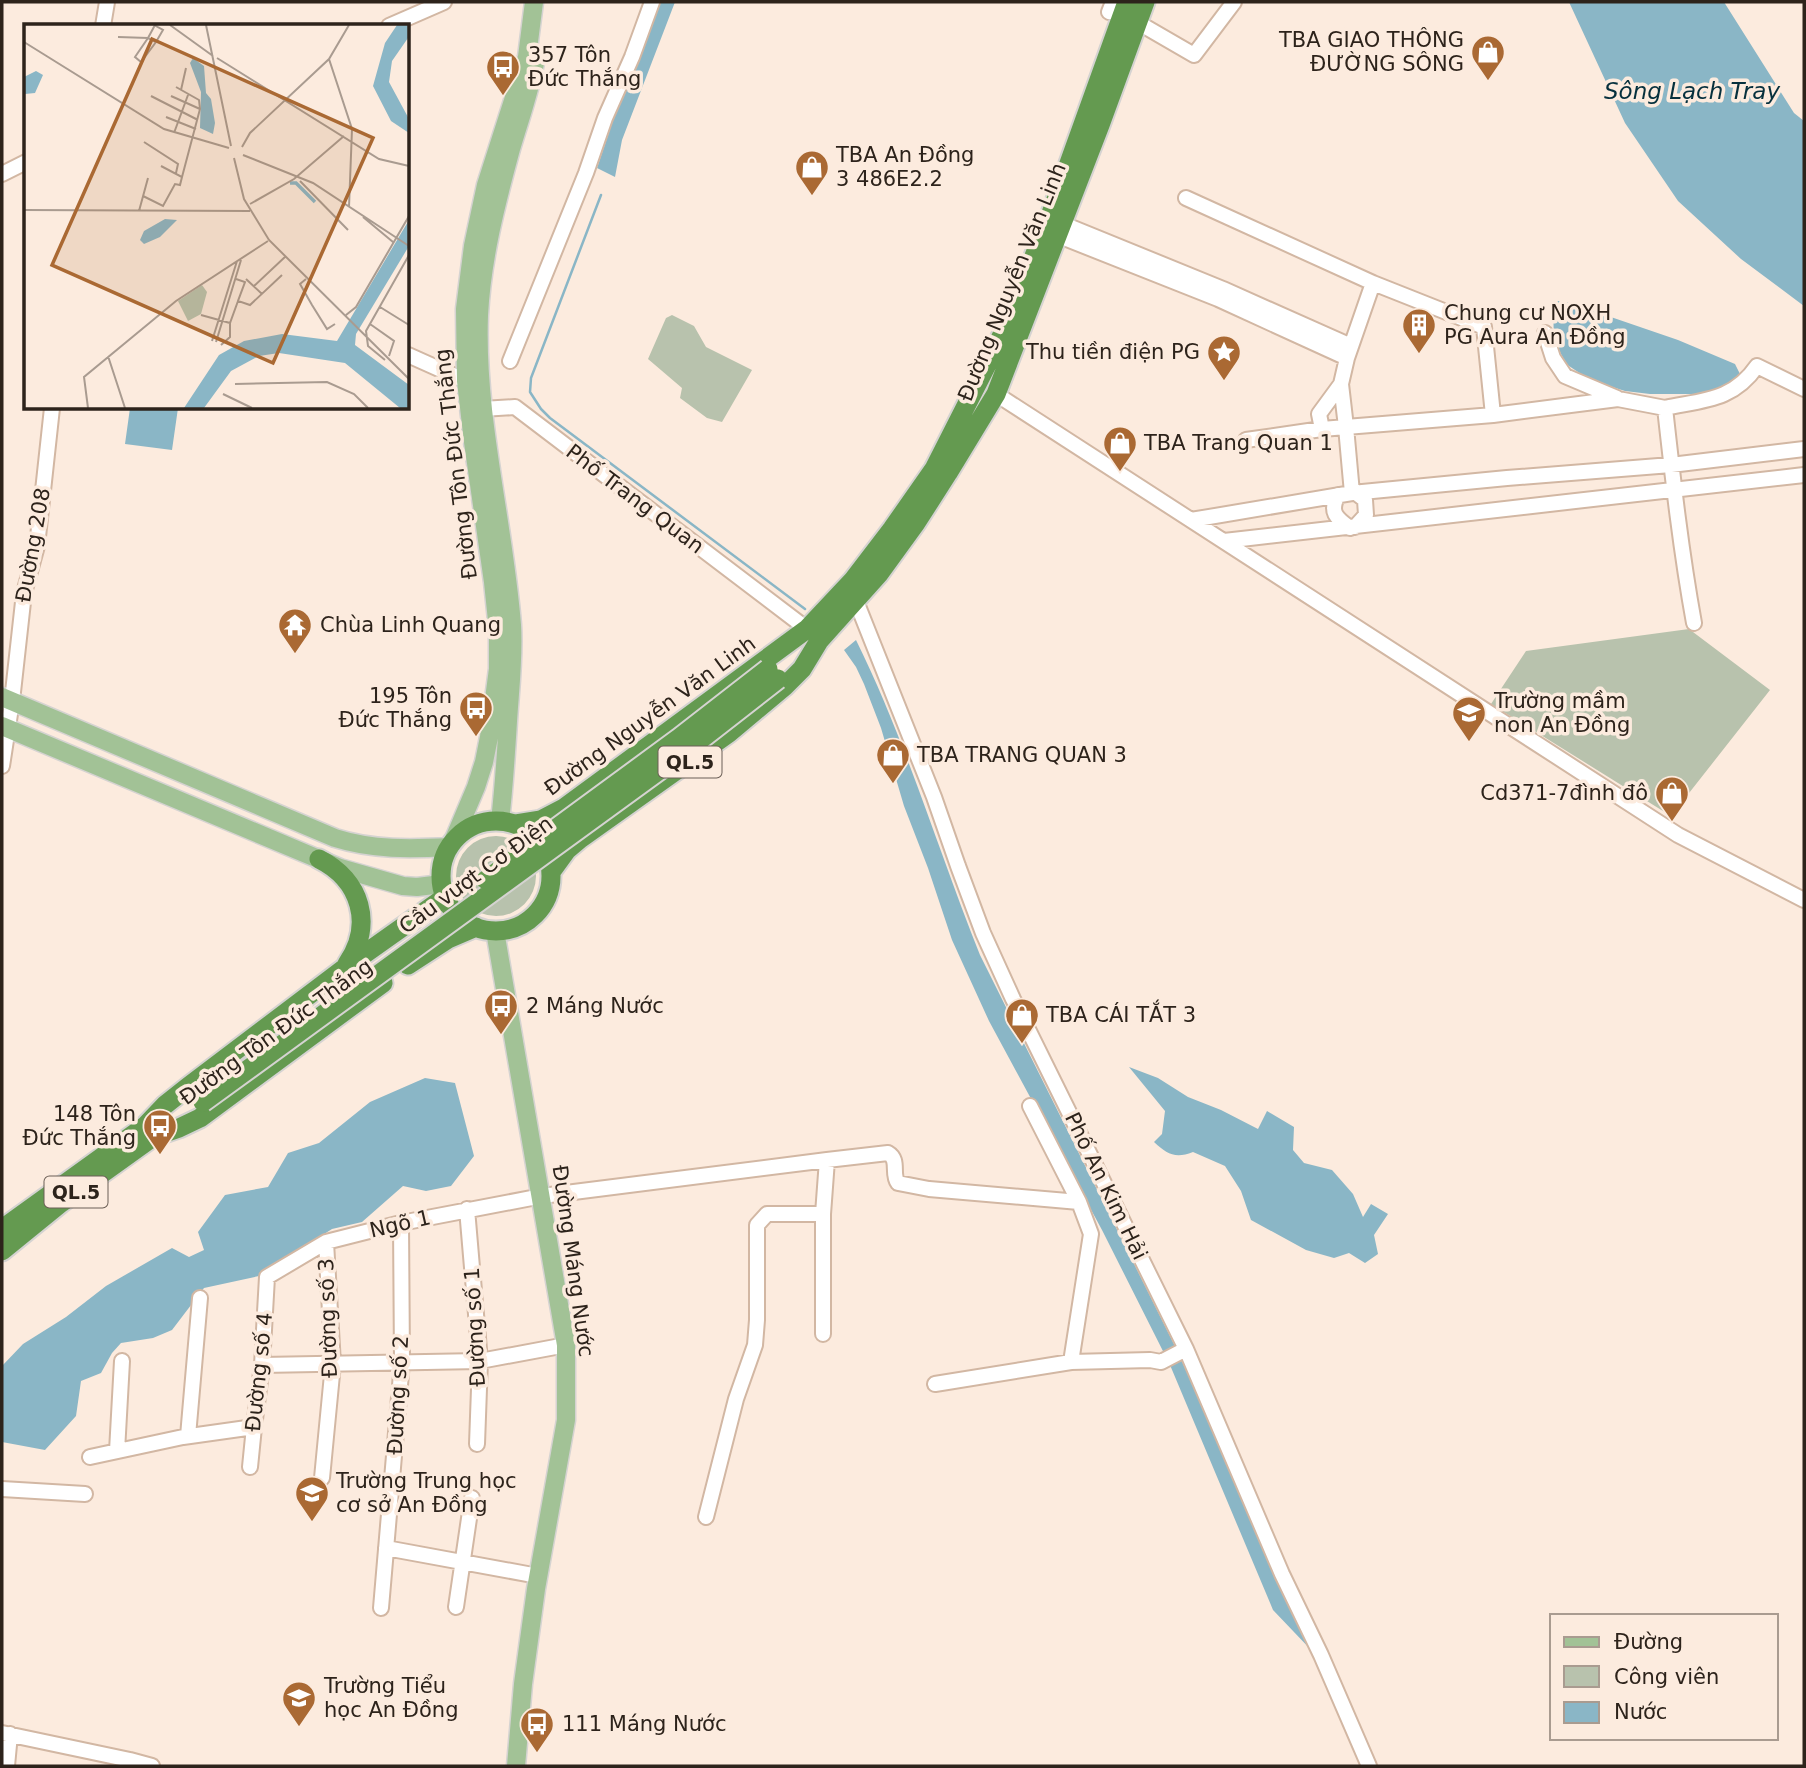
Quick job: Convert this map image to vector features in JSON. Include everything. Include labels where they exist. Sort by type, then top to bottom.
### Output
[{"type":"highway","name":"Đường Nguyễn Văn Linh","points":[[508,822],[541,820],[564,808],[813,635],[856,601],[879,574],[916,523],[996,394],[1127,2]]},
{"type":"highway","name":"Đường Nguyễn Văn Linh","points":[[551,872],[567,850],[580,839],[719,741],[784,688],[802,669],[813,635],[933,469],[1003,333],[1053,227],[1145,2]]},
{"type":"highway","name":"Cầu vượt Cơ Điện","points":[[149,1131],[687,750],[813,635]]},
{"type":"highway","points":[[508,822],[531,833],[542,846],[550,863],[551,881],[547,898],[531,919],[514,928],[486,929],[460,917],[443,890],[442,865],[452,843],[476,825],[508,822]]},
{"type":"highway","points":[[319,859],[342,875],[353,890],[359,907],[361,927],[357,946],[342,970]]},
{"type":"highway","name":"Đường Tôn Đức Thắng","points":[[2,1251],[149,1131],[165,1105],[443,890]]},
{"type":"highway","name":"Đường Tôn Đức Thắng","points":[[2,1229],[149,1131],[180,1128],[200,1118],[420,955],[448,939],[486,929]]},
{"type":"main road","name":"Đường Tôn Đức Thắng","points":[[452,843],[484,762],[498,669],[498,630],[493,582],[472,442],[466,381],[465,309],[472,246],[486,185],[527,57],[534,2]]},
{"type":"main road","name":"Đường Tôn Đức Thắng","points":[[508,822],[505,783],[512,628],[482,409],[479,316],[482,269],[496,203],[531,87],[545,2]]},
{"type":"main road","points":[[7,699],[335,838],[361,846],[387,849],[452,843]]},
{"type":"main road","points":[[5,727],[361,875],[403,886],[443,890]]},
{"type":"main road","points":[[277,841],[285,841],[293,834],[292,822],[286,817]]},
{"type":"main road","name":"Đường Máng Nước","points":[[486,929],[542,1196],[566,1345],[566,1420],[538,1576],[523,1684],[516,1766]]},
{"type":"street","points":[[103,24],[107,2]]},
{"type":"street","points":[[394,24],[444,2]]},
{"type":"street","points":[[510,361],[652,2]]},
{"type":"street","points":[[1137,22],[1194,55],[1234,2]]},
{"type":"street","points":[[2,174],[24,163]]},
{"type":"street","points":[[1186,198],[1373,282],[1484,327],[1493,415]]},
{"type":"street","points":[[1053,227],[1218,299],[1349,352]]},
{"type":"street","points":[[1349,494],[1341,384],[1373,282]]},
{"type":"street","points":[[1545,333],[1553,358],[1566,376],[1618,399],[1665,408],[1716,398],[1730,393],[1743,383],[1757,366],[1804,389]]},
{"type":"street","points":[[410,356],[466,381],[482,409]]},
{"type":"street","points":[[1322,429],[1319,414],[1341,384]]},
{"type":"street","points":[[996,394],[1678,835],[1804,900]]},
{"type":"street","points":[[1246,440],[1322,429],[1493,415],[1618,399]]},
{"type":"street","name":"Phố Trang Quan","points":[[482,409],[515,407],[813,635]]},
{"type":"street","points":[[1665,408],[1682,558],[1693,623]]},
{"type":"street","name":"Đường 208","points":[[2,766],[7,699],[24,593],[37,546],[52,410]]},
{"type":"street","points":[[1192,520],[1349,494],[1671,465],[1804,449]]},
{"type":"street","points":[[1224,541],[1804,475]]},
{"type":"street","points":[[1349,494],[1365,500],[1366,515],[1352,527]]},
{"type":"street","points":[[1349,494],[1334,504],[1335,515],[1340,522],[1352,527]]},
{"type":"street","name":"Phố An Kim Hải","points":[[856,601],[934,797],[983,933],[1184,1351],[1369,1766]]},
{"type":"street","points":[[1030,1105],[1079,1202],[1091,1234],[1071,1362]]},
{"type":"street","name":"Ngõ 1","points":[[267,1277],[326,1242],[467,1209],[542,1196],[888,1153],[895,1160],[895,1180],[898,1183],[929,1189],[1079,1202]]},
{"type":"street","points":[[823,1334],[823,1214],[827,1160]]},
{"type":"street","name":"Đường số 1","points":[[467,1209],[480,1361],[477,1444]]},
{"type":"street","points":[[706,1517],[736,1399],[755,1345],[757,1225],[767,1214],[823,1214]]},
{"type":"street","name":"Đường số 2","points":[[381,1608],[402,1362],[401,1223]]},
{"type":"street","name":"Đường số 3","points":[[322,1478],[333,1364],[326,1242]]},
{"type":"street","name":"Đường số 4","points":[[250,1467],[262,1365],[267,1277]]},
{"type":"street","points":[[188,1436],[200,1298]]},
{"type":"street","points":[[262,1365],[480,1361],[566,1345]]},
{"type":"street","points":[[935,1384],[1071,1362],[1161,1362],[1184,1351]]},
{"type":"street","points":[[117,1451],[122,1361]]},
{"type":"street","points":[[90,1457],[188,1436],[254,1427]]},
{"type":"street","points":[[2,1489],[85,1494]]},
{"type":"street","points":[[456,1607],[472,1498]]},
{"type":"street","points":[[386,1548],[538,1576]]},
{"type":"street","points":[[6,1766],[6,1734],[152,1766]]},
{"type":"green space","points":[[672,315],[694,326],[706,347],[752,370],[722,422],[707,418],[680,398],[682,388],[648,359],[666,318]]},
{"type":"green space","points":[[1689,629],[1770,690],[1671,816],[1491,704],[1526,651]]},
{"type":"green space","points":[[496,836],[511,839],[524,848],[533,861],[536,876],[533,891],[524,904],[511,913],[496,916],[481,913],[468,904],[459,891],[456,876],[459,861],[468,848],[481,839]]},
{"type":"water","points":[[659,2],[675,2],[622,140],[615,177],[597,168],[621,96]]},
{"type":"water","name":"Sông Lạch Tray","points":[[1569,2],[1724,2],[1794,113],[1804,121],[1804,306],[1741,259],[1678,201],[1625,123]]},
{"type":"water","points":[[1558,301],[1678,340],[1735,364],[1740,374],[1721,389],[1695,394],[1625,391],[1590,380],[1566,364],[1554,340],[1553,308]]},
{"type":"water","points":[[130,410],[178,410],[172,450],[125,444]]},
{"type":"water","points":[[856,640],[891,717],[980,955],[1176,1348],[1314,1653],[1273,1610],[1170,1365],[1102,1230],[989,1021],[952,940],[904,806],[881,728],[856,667],[844,650]]},
{"type":"water","points":[[1129,1067],[1158,1078],[1188,1097],[1258,1129],[1267,1111],[1294,1127],[1293,1150],[1304,1163],[1332,1170],[1353,1194],[1363,1217],[1371,1204],[1388,1214],[1374,1235],[1378,1254],[1365,1263],[1349,1253],[1334,1258],[1306,1250],[1251,1220],[1241,1191],[1225,1166],[1193,1152],[1172,1154],[1154,1142],[1162,1134],[1165,1111]]},
{"type":"water","points":[[425,1078],[455,1083],[474,1156],[451,1186],[426,1191],[403,1186],[362,1222],[332,1229],[259,1276],[204,1288],[172,1330],[153,1338],[121,1343],[101,1373],[81,1381],[76,1416],[45,1450],[2,1442],[2,1366],[23,1344],[66,1317],[106,1286],[172,1248],[189,1257],[204,1250],[198,1232],[225,1195],[268,1187],[288,1153],[319,1143],[370,1102]]},
{"type":"waterway","points":[[601,195],[531,378],[530,392],[550,418],[805,609]]},
{"type":"place","name":"TBA GIAO THÔNG ĐƯỜNG SÔNG","points":[[1488,82]]},
{"type":"place","name":"357 Tôn Đức Thắng","points":[[503,97]]},
{"type":"place","name":"TBA An Đồng 3 486E2.2","points":[[812,197]]},
{"type":"place","name":"Chung cư NOXH PG Aura An Đồng","points":[[1419,355]]},
{"type":"place","name":"Thu tiền điện PG","points":[[1224,382]]},
{"type":"place","name":"TBA Trang Quan 1","points":[[1120,473]]},
{"type":"place","name":"Chùa Linh Quang","points":[[295,655]]},
{"type":"place","name":"195 Tôn Đức Thắng","points":[[476,738]]},
{"type":"place","name":"Trường mầm non An Đồng","points":[[1469,743]]},
{"type":"place","name":"TBA TRANG QUAN 3","points":[[893,785]]},
{"type":"place","name":"Cd371-7đình đô","points":[[1672,823]]},
{"type":"place","name":"2 Máng Nước","points":[[501,1036]]},
{"type":"place","name":"TBA CÁI TẮT 3","points":[[1022,1045]]},
{"type":"place","name":"148 Tôn Đức Thắng","points":[[160,1156]]},
{"type":"place","name":"Trường Trung học cơ sở An Đồng","points":[[312,1523]]},
{"type":"place","name":"Trường Tiểu học An Đồng","points":[[299,1728]]},
{"type":"place","name":"111 Máng Nước","points":[[537,1754]]}]
